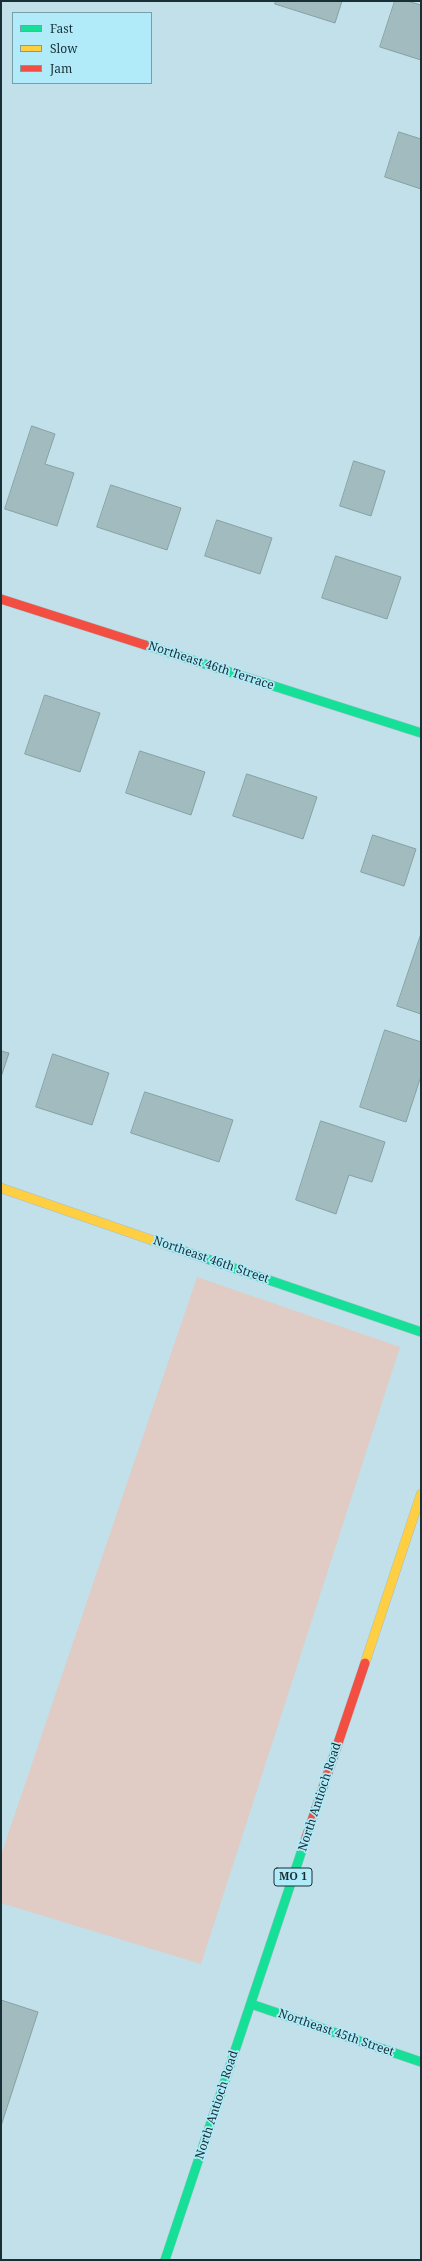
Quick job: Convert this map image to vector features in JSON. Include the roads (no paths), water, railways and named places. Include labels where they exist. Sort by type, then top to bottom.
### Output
[{"type":"street","name":"Northeast 46th Terrace","points":[[1,599],[421,733]]},
{"type":"street","name":"Northeast 46th Street","points":[[1,1188],[421,1332]]},
{"type":"street","name":"North Antioch Road","points":[[165,2260],[421,1494]]},
{"type":"street","name":"Northeast 45th Street","points":[[251,2004],[421,2062]]}]
